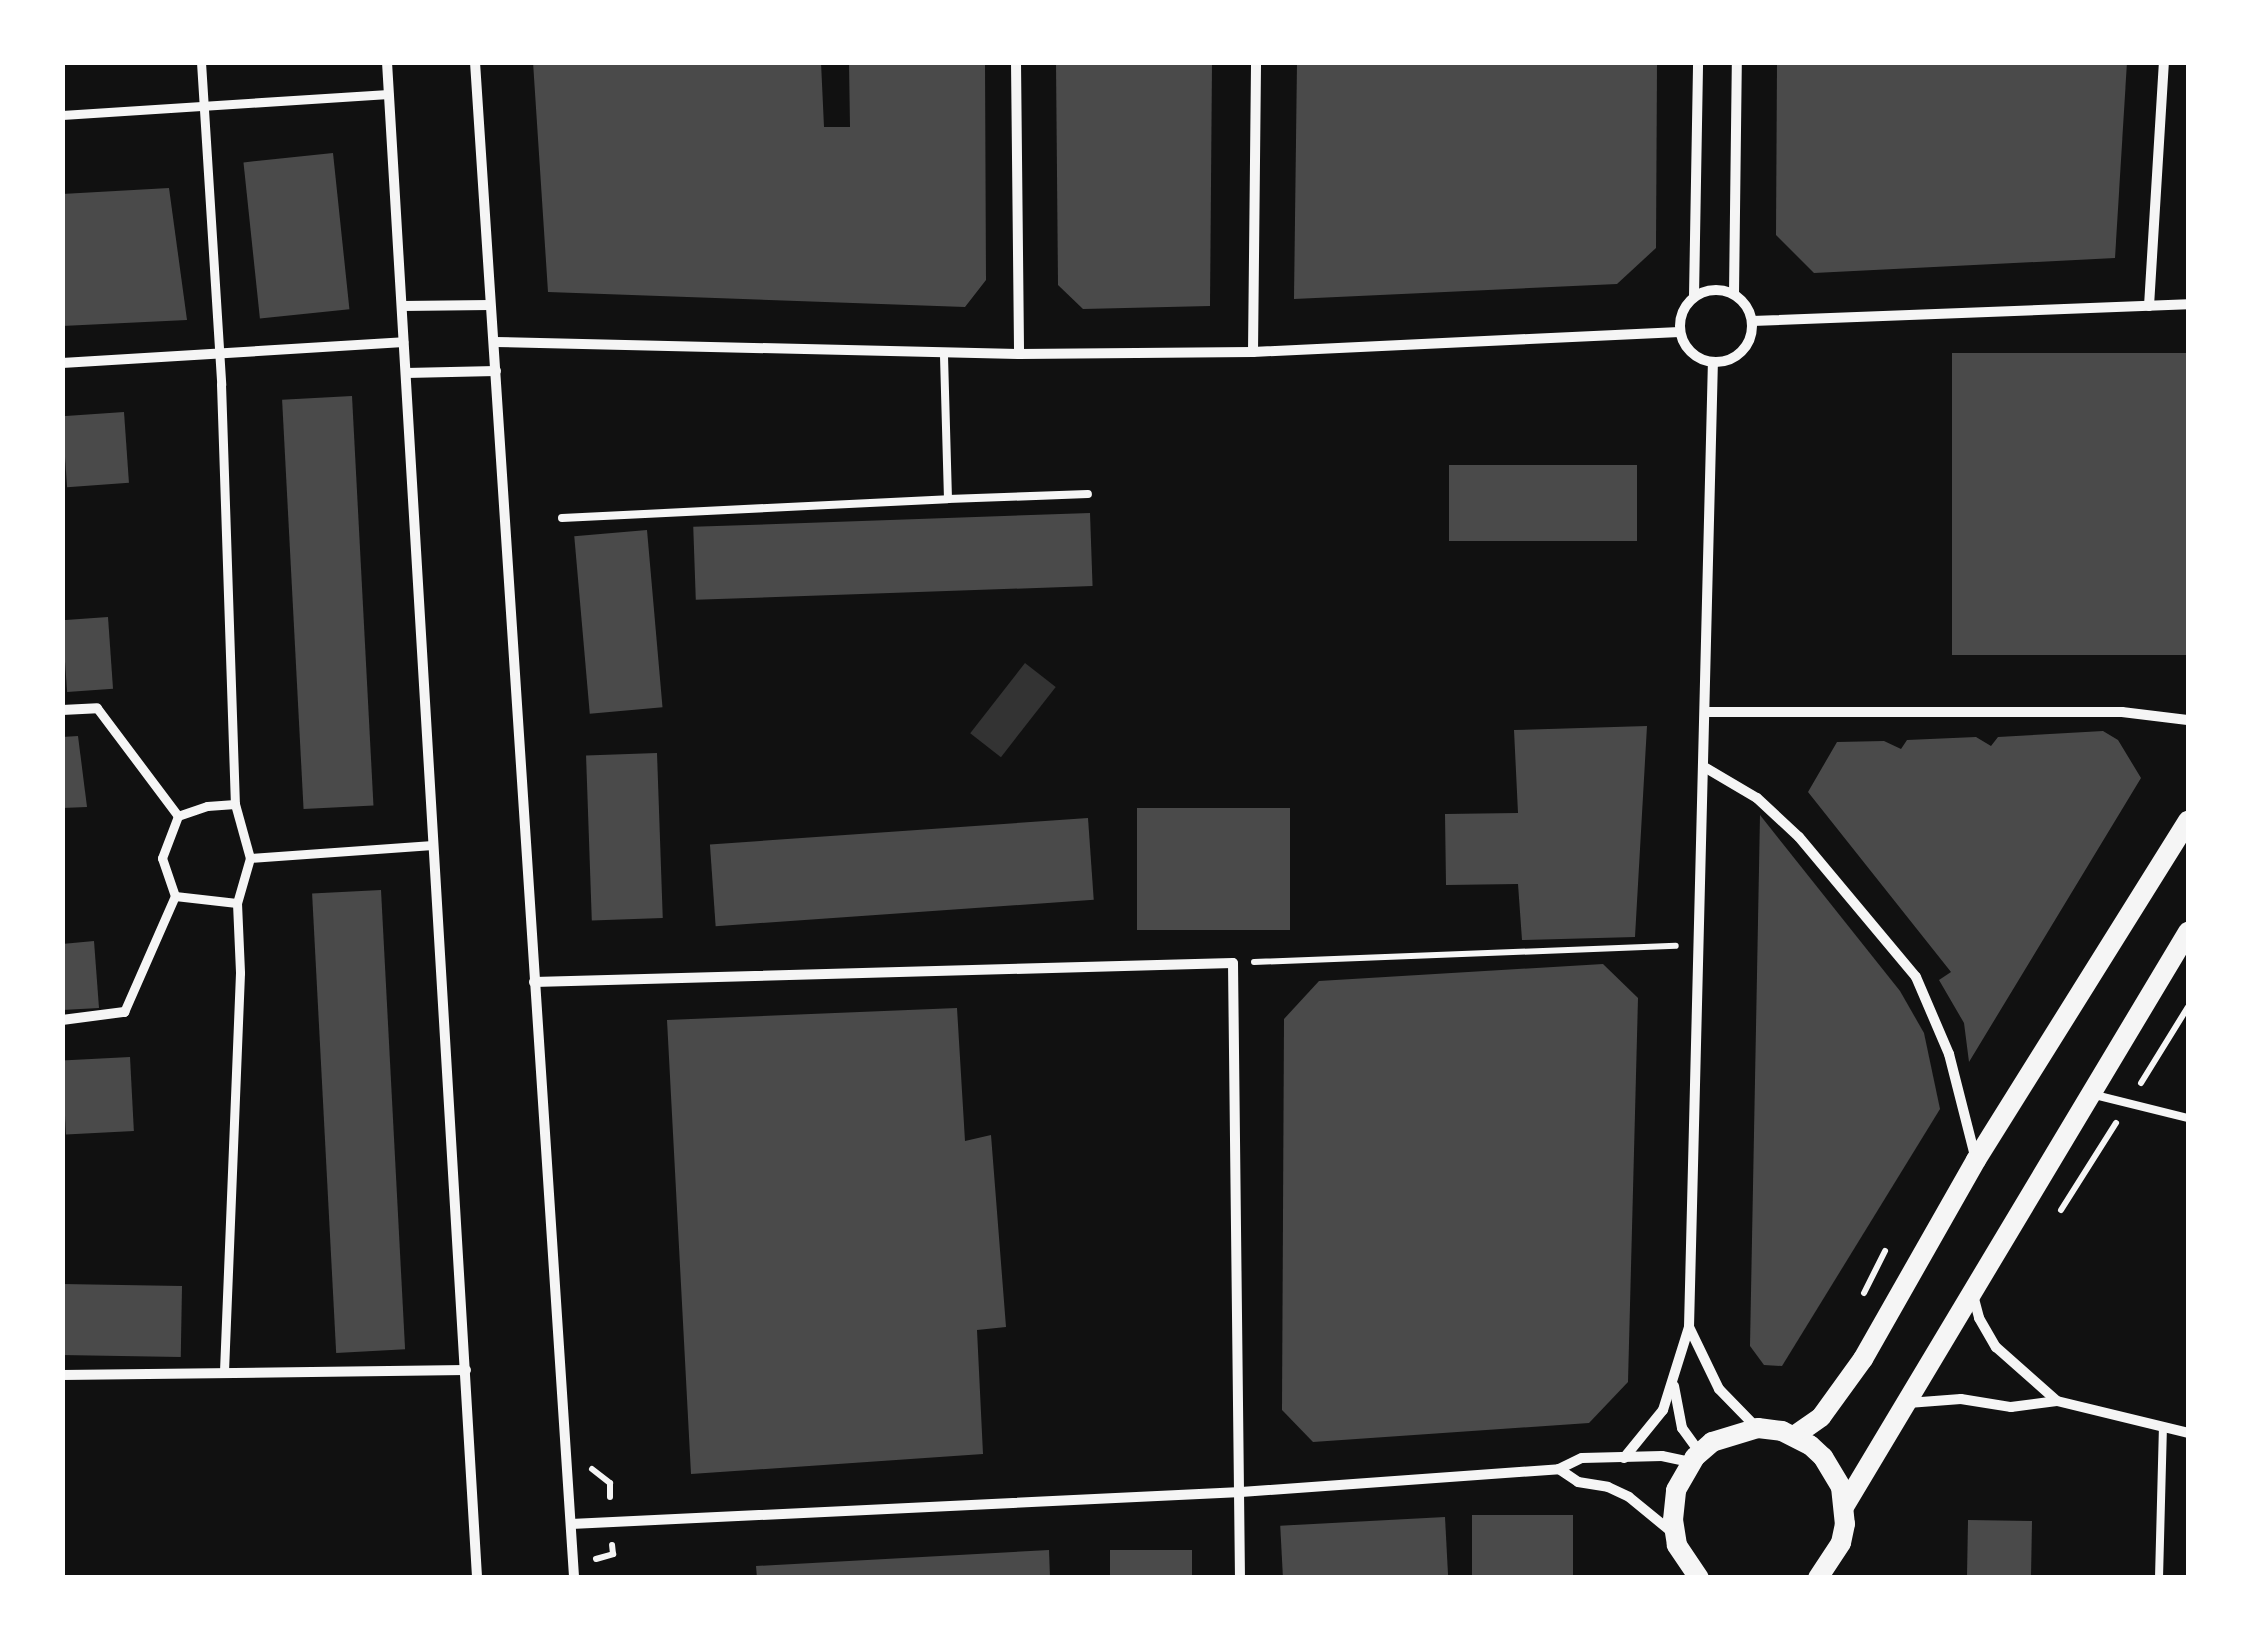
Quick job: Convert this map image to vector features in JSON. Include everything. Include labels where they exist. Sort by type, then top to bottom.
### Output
[{"type":"main road","points":[[1794,1436],[1821,1417],[1863,1358],[1976,1160],[2188,821]]},
{"type":"main road","points":[[1845,1505],[2090,1094],[2179,964],[2188,932]]},
{"type":"main road","points":[[1691,1573],[1675,1535],[1673,1504],[1695,1457],[1726,1435],[1758,1428],[1794,1436],[1823,1457],[1841,1487],[1845,1505],[1841,1543],[1818,1578]]},
{"type":"street","points":[[201,62],[220,353],[235,804],[250,858],[237,903],[240,973],[224,1372]]},
{"type":"street","points":[[387,62],[477,1578]]},
{"type":"street","points":[[475,62],[574,1578]]},
{"type":"street","points":[[1016,62],[1019,354]]},
{"type":"street","points":[[1253,352],[1256,62]]},
{"type":"street","points":[[1694,296],[1698,62]]},
{"type":"street","points":[[1734,294],[1738,62]]},
{"type":"street","points":[[2149,306],[2164,62]]},
{"type":"street","points":[[62,114],[388,94]]},
{"type":"street","points":[[1714,289],[1734,294],[1743,301],[1752,321],[1742,351],[1713,362],[1691,352],[1680,332],[1682,312],[1694,296],[1714,289]]},
{"type":"street","points":[[1752,321],[2188,304]]},
{"type":"street","points":[[402,306],[490,305]]},
{"type":"street","points":[[495,342],[1019,354],[1253,352],[1680,332]]},
{"type":"street","points":[[62,363],[402,342]]},
{"type":"street","points":[[1624,1458],[1654,1423],[1674,1385],[1689,1328],[1706,768],[1713,362]]},
{"type":"street","points":[[406,374],[496,372]]},
{"type":"street","points":[[62,710],[97,708],[178,816]]},
{"type":"street","points":[[1707,712],[2122,712],[2188,720]]},
{"type":"street","points":[[1706,768],[1738,784],[1775,814],[1916,977],[1949,1054],[1976,1160]]},
{"type":"street","points":[[178,816],[207,806],[235,804]]},
{"type":"street","points":[[62,1020],[124,1012],[175,896],[162,858],[178,816]]},
{"type":"street","points":[[250,858],[433,845]]},
{"type":"street","points":[[175,896],[237,903]]},
{"type":"street","points":[[534,982],[1233,963],[1240,1578]]},
{"type":"street","points":[[1972,1290],[1979,1318],[1996,1347],[2057,1401]]},
{"type":"street","points":[[1689,1328],[1719,1389],[1758,1428]]},
{"type":"street","points":[[62,1375],[466,1370]]},
{"type":"street","points":[[572,1524],[1241,1492],[1559,1469],[1582,1458],[1695,1457],[1682,1428],[1674,1385]]},
{"type":"street","points":[[1902,1404],[1961,1399],[2010,1407],[2057,1401],[2188,1433]]},
{"type":"street","points":[[1559,1469],[1578,1482],[1608,1487],[1629,1498],[1675,1535]]},
{"type":"lane","points":[[944,352],[948,498]]},
{"type":"lane","points":[[562,518],[1088,494]]},
{"type":"lane","points":[[2090,1094],[2188,1118]]},
{"type":"lane","points":[[2159,1578],[2163,1427]]},
{"type":"path","points":[[1233,963],[1700,945]]},
{"type":"shaded area","points":[[1025,663],[1056,687],[1001,757],[970,733]]},
{"type":"building","points":[[533,62],[821,62],[824,127],[850,127],[849,62],[985,62],[986,280],[965,307],[548,292]]},
{"type":"building","points":[[1056,62],[1212,62],[1210,306],[1083,309],[1058,285]]},
{"type":"building","points":[[1297,62],[1657,62],[1656,248],[1617,284],[1294,299]]},
{"type":"building","points":[[1777,62],[2127,62],[2115,258],[1814,273],[1776,235]]},
{"type":"building","points":[[333,153],[349,309],[260,319],[243,162]]},
{"type":"building","points":[[169,188],[187,320],[62,326],[62,194]]},
{"type":"building","points":[[1952,353],[2188,353],[2188,655],[1952,655]]},
{"type":"building","points":[[352,396],[373,805],[304,809],[282,400]]},
{"type":"building","points":[[124,412],[129,483],[67,487],[62,416]]},
{"type":"building","points":[[1449,465],[1637,465],[1637,541],[1449,541]]},
{"type":"building","points":[[1090,513],[1093,586],[696,600],[693,527]]},
{"type":"building","points":[[647,530],[663,707],[590,714],[574,536]]},
{"type":"building","points":[[108,617],[113,689],[67,692],[62,620]]},
{"type":"building","points":[[1647,726],[1635,937],[1522,940],[1518,884],[1446,885],[1445,814],[1518,813],[1514,730]]},
{"type":"building","points":[[2103,731],[2118,740],[2141,778],[1969,1062],[1964,1023],[1939,980],[1951,972],[1808,792],[1837,742],[1884,741],[1901,749],[1907,740],[1976,737],[1991,746],[1998,737]]},
{"type":"building","points":[[78,736],[87,807],[62,808],[62,737]]},
{"type":"building","points":[[657,753],[663,918],[592,920],[586,755]]},
{"type":"building","points":[[1137,808],[1290,808],[1290,930],[1137,930]]},
{"type":"building","points":[[1760,815],[1900,991],[1924,1033],[1940,1109],[1782,1366],[1764,1365],[1750,1346]]},
{"type":"building","points":[[1088,818],[1094,900],[716,926],[710,844]]},
{"type":"building","points":[[381,890],[405,1349],[336,1353],[312,894]]},
{"type":"building","points":[[94,941],[99,1008],[62,1010],[62,944]]},
{"type":"building","points":[[1603,964],[1638,998],[1628,1382],[1589,1423],[1313,1442],[1282,1410],[1284,1019],[1319,981]]},
{"type":"building","points":[[957,1008],[965,1141],[991,1135],[1006,1327],[977,1330],[983,1454],[691,1474],[667,1020]]},
{"type":"building","points":[[130,1057],[134,1131],[66,1134],[62,1061]]},
{"type":"building","points":[[62,1284],[182,1286],[181,1357],[62,1355]]},
{"type":"building","points":[[1472,1515],[1573,1515],[1573,1578],[1472,1578]]},
{"type":"building","points":[[1445,1517],[1448,1578],[1283,1578],[1280,1526]]},
{"type":"building","points":[[1968,1520],[2032,1521],[2031,1578],[1967,1578]]},
{"type":"building","points":[[1049,1550],[1050,1578],[757,1578],[756,1566]]},
{"type":"building","points":[[1110,1550],[1192,1550],[1192,1578],[1110,1578]]}]
